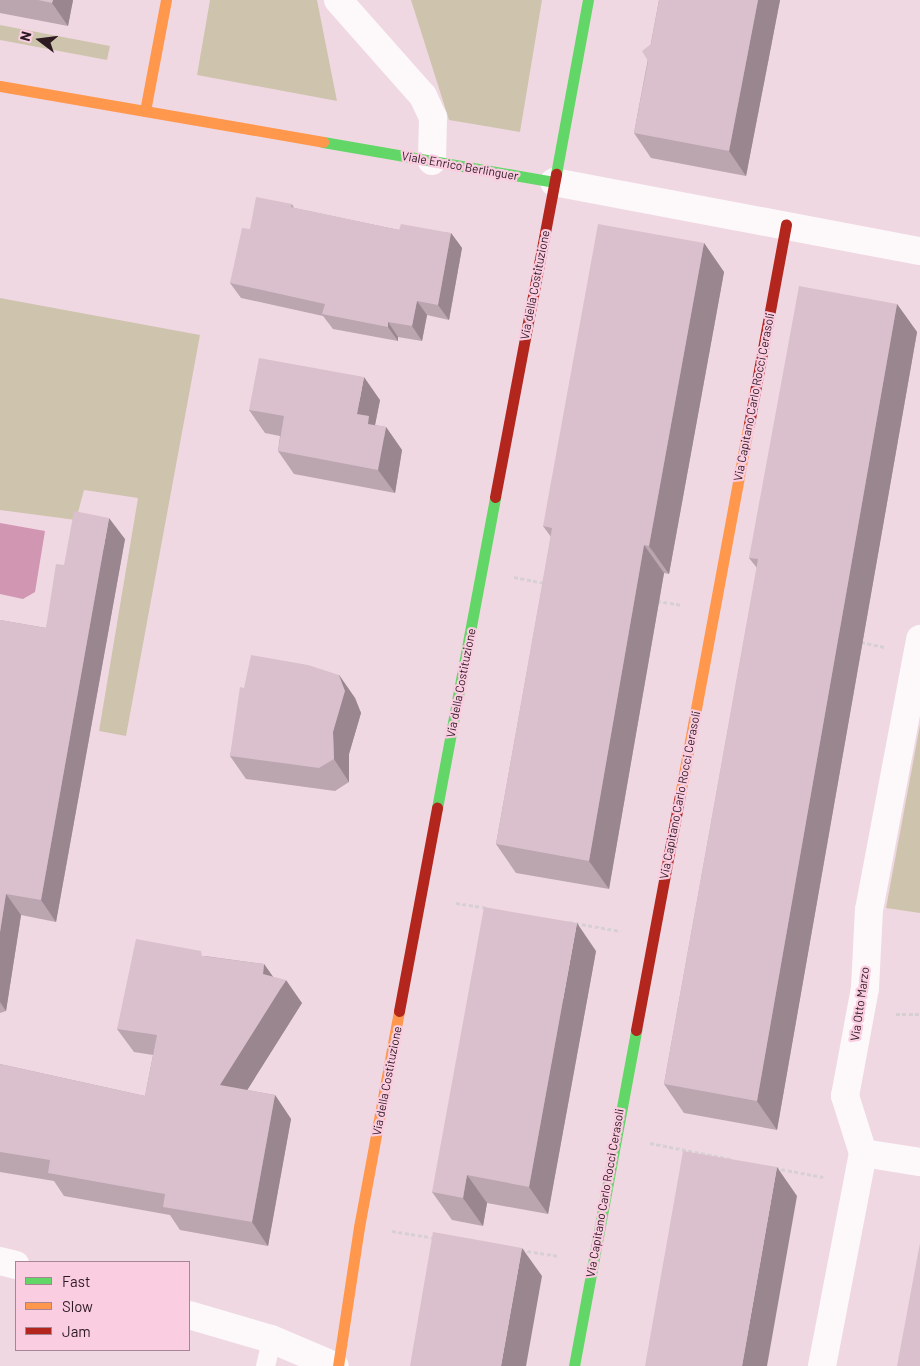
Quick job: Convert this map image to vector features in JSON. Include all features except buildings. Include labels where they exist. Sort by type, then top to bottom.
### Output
[{"type":"street","points":[[146,111],[166,0]]},
{"type":"street","points":[[338,0],[423,96],[433,118],[432,161]]},
{"type":"street","name":"Via della Costituzione","points":[[336,1366],[359,1227],[588,0]]},
{"type":"street","name":"Viale Enrico Berlinguer","points":[[0,86],[554,182],[786,224],[920,251]]},
{"type":"street","name":"Via Capitano Carlo Rocci Cerasoli","points":[[574,1366],[615,1136],[786,224]]},
{"type":"street","name":"Via Otto Marzo","points":[[863,1153],[845,1096],[865,988],[869,910],[920,639]]},
{"type":"street","points":[[822,1366],[863,1153],[920,1162]]},
{"type":"street","points":[[0,1260],[15,1265]]},
{"type":"street","points":[[190,1315],[271,1339],[336,1366]]},
{"type":"lane","points":[[265,1366],[271,1339]]},
{"type":"path","points":[[421,897],[489,909]]},
{"type":"path","points":[[566,922],[653,936]]},
{"type":"path","points":[[615,1136],[731,1159]]},
{"type":"path","points":[[769,1167],[856,1184]]},
{"type":"path","points":[[359,1227],[437,1238]]},
{"type":"path","points":[[515,1249],[593,1260]]},
{"type":"shaded area","points":[[210,0],[317,0],[337,101],[197,75]]},
{"type":"shaded area","points":[[411,0],[542,0],[520,132],[449,120]]},
{"type":"shaded area","points":[[0,25],[110,46],[107,60],[0,40]]},
{"type":"shaded area","points":[[0,298],[200,335],[126,736],[99,731],[138,498],[84,490],[76,520],[0,510]]},
{"type":"shaded area","points":[[0,523],[45,531],[35,592],[23,599],[0,594]]},
{"type":"shaded area","points":[[920,725],[920,913],[886,908]]},
{"type":"traffic: fast","points":[[556,174],[588,0]]},
{"type":"traffic: fast","points":[[323,142],[554,182]]},
{"type":"traffic: fast","points":[[437,808],[495,497]]},
{"type":"traffic: fast","points":[[574,1366],[636,1030]]},
{"type":"traffic: slow","points":[[145,111],[166,0]]},
{"type":"traffic: slow","points":[[0,86],[323,142]]},
{"type":"traffic: slow","points":[[680,795],[749,424]]},
{"type":"traffic: slow","points":[[338,1366],[359,1227],[399,1011]]},
{"type":"traffic: jam","points":[[495,497],[556,174]]},
{"type":"traffic: jam","points":[[749,424],[786,224]]},
{"type":"traffic: jam","points":[[636,1030],[680,795]]},
{"type":"traffic: jam","points":[[399,1011],[437,808]]}]
